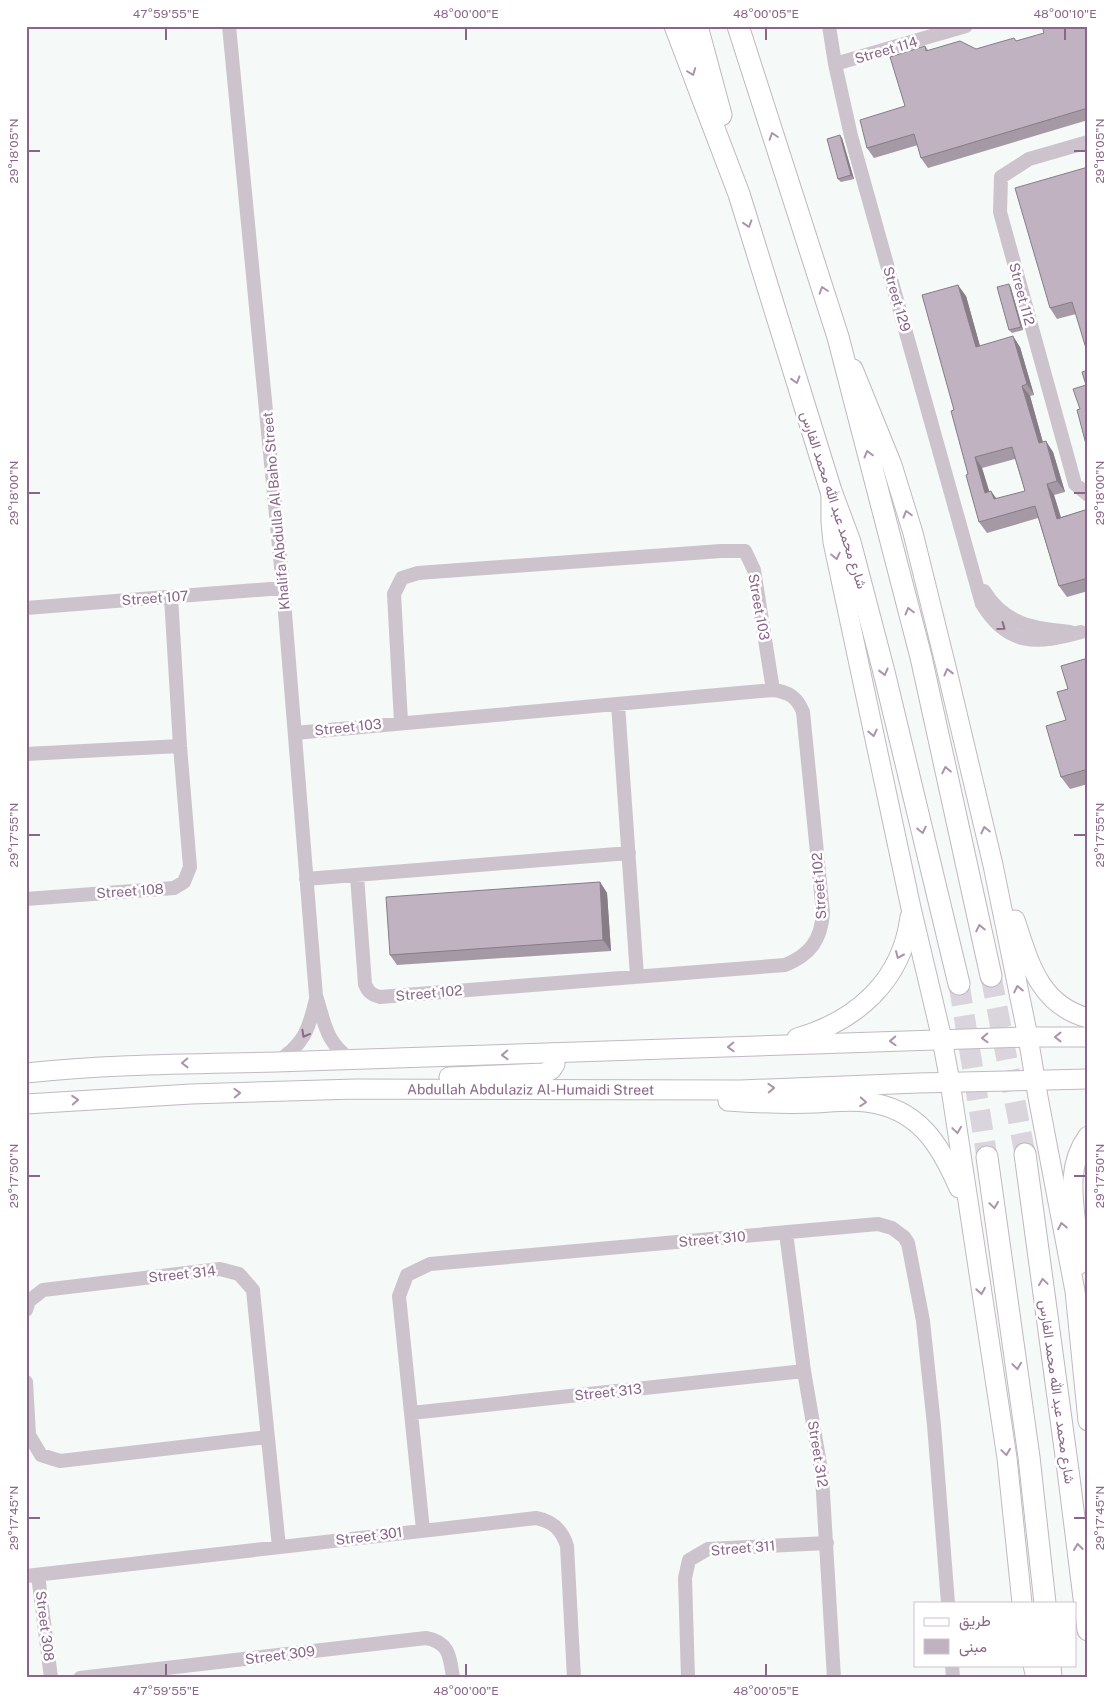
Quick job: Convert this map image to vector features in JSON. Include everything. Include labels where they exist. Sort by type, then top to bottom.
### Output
[{"type":"main road","name":"شارع محمد عبد الله محمد الفارس","points":[[675,26],[739,194],[831,491],[850,542],[877,645],[959,984]]},
{"type":"main road","points":[[696,26],[726,134],[739,194]]},
{"type":"main road","points":[[738,26],[838,337],[921,657],[991,976]]},
{"type":"main road","name":"شارع محمد عبد الله محمد الفارس","points":[[1025,1154],[1088,1630]]},
{"type":"main road","points":[[987,1157],[1029,1456],[1045,1602]]},
{"type":"street","name":"Khalifa Abdulla Al Baho Street","points":[[229,26],[283,588],[316,996],[328,1037],[350,1059]]},
{"type":"street","name":"Street 129","points":[[829,26],[835,64],[851,136],[982,604],[995,622],[1004,630],[1023,638],[1034,640],[1055,639],[1085,632]]},
{"type":"street","name":"Street 114","points":[[835,64],[951,28],[966,26]]},
{"type":"street","name":"Street 112","points":[[1088,142],[1029,159],[1000,177],[1000,212],[1074,484],[1088,495]]},
{"type":"street","points":[[838,337],[880,432],[913,533],[962,729],[993,865],[1028,1037],[1075,1291],[1088,1421]]},
{"type":"street","points":[[831,491],[830,522],[833,542],[950,1082],[1007,1458],[1022,1602]]},
{"type":"street","name":"Street 103","points":[[295,733],[773,690],[754,570],[745,552],[721,551],[418,573],[402,578],[394,594],[401,722]]},
{"type":"street","name":"Street 107","points":[[26,608],[283,588]]},
{"type":"street","name":"Street 108","points":[[26,899],[174,888],[184,882],[190,867],[171,597]]},
{"type":"street","name":"Street 102","points":[[357,876],[365,984],[373,996],[380,998],[785,965],[798,960],[809,951],[817,940],[822,927],[823,913],[803,712],[799,701],[792,695],[783,691],[773,690]]},
{"type":"street","points":[[618,704],[638,976]]},
{"type":"street","points":[[26,754],[180,746]]},
{"type":"street","points":[[306,879],[629,853]]},
{"type":"street","points":[[993,865],[1011,908],[1025,953],[1035,976],[1050,996],[1060,1004],[1071,1012],[1088,1018]]},
{"type":"street","points":[[770,1046],[830,1027],[852,1014],[871,998],[891,971],[899,956],[909,924],[911,908]]},
{"type":"street","name":"Khalifa Abdulla Al Baho Street","points":[[276,1062],[295,1048],[306,1033],[316,996]]},
{"type":"street","points":[[26,1074],[119,1066],[942,1039],[1088,1037]]},
{"type":"street","points":[[356,1089],[430,1078],[544,1072],[551,1070],[555,1064],[553,1053]]},
{"type":"street","name":"Abdullah Abdulaziz Al-Humaidi Street","points":[[26,1104],[152,1096],[356,1089],[741,1090],[1088,1079]]},
{"type":"street","points":[[652,1090],[716,1100],[876,1104],[900,1112],[920,1125],[936,1143],[952,1171],[968,1209]]},
{"type":"street","points":[[1075,1291],[1079,1248],[1072,1175],[1078,1152],[1088,1136]]},
{"type":"street","name":"Street 310","points":[[423,1530],[400,1296],[407,1275],[430,1264],[878,1224],[892,1228],[908,1243],[923,1321],[934,1425],[948,1602]]},
{"type":"street","name":"Street 312","points":[[786,1232],[804,1371],[822,1476],[834,1678]]},
{"type":"street","name":"Street 314","points":[[26,1310],[30,1302],[43,1290],[220,1269],[239,1274],[253,1290],[279,1547]]},
{"type":"street","name":"Street 313","points":[[411,1414],[804,1371]]},
{"type":"street","points":[[26,1382],[30,1435],[41,1454],[60,1461],[267,1437]]},
{"type":"street","name":"Street 301","points":[[32,1576],[536,1518],[545,1520],[560,1530],[565,1538],[568,1556],[574,1678]]},
{"type":"street","name":"Street 311","points":[[688,1678],[685,1578],[689,1560],[708,1549],[827,1543]]},
{"type":"street","name":"Street 308","points":[[32,1576],[51,1678]]},
{"type":"street","name":"Street 309","points":[[80,1678],[426,1638],[439,1642],[445,1647],[451,1659],[453,1678]]},
{"type":"building","points":[[1042,26],[1088,26],[1088,108],[921,158],[914,134],[867,148],[860,120],[905,106],[890,57],[925,46],[926,51],[960,41],[976,49],[1014,38],[1016,41],[1044,33]]},
{"type":"building","points":[[840,135],[851,175],[838,179],[827,139]]},
{"type":"building","points":[[1088,167],[1088,355],[1072,302],[1050,308],[1015,188]]},
{"type":"building","points":[[1009,284],[1021,327],[1009,330],[997,287]]},
{"type":"building","points":[[958,285],[976,347],[1013,336],[1027,384],[1022,386],[1039,443],[1046,441],[1057,481],[1047,484],[1057,519],[1088,509],[1088,578],[1059,586],[1035,506],[979,522],[951,411],[954,410],[922,295]],"holes":[[[1012,447],[1025,491],[994,499],[991,491],[985,493],[975,457]]]},
{"type":"building","points":[[1088,370],[1087,448],[1077,410],[1080,409],[1073,389],[1086,385],[1082,372]]},
{"type":"building","points":[[1088,658],[1088,769],[1061,777],[1046,726],[1066,720],[1057,692],[1068,689],[1061,666]]},
{"type":"building","points":[[600,882],[603,940],[390,955],[386,897]]},
{"type":"tunnel","points":[[991,976],[1025,1154]]},
{"type":"tunnel","points":[[959,984],[987,1157]]}]
